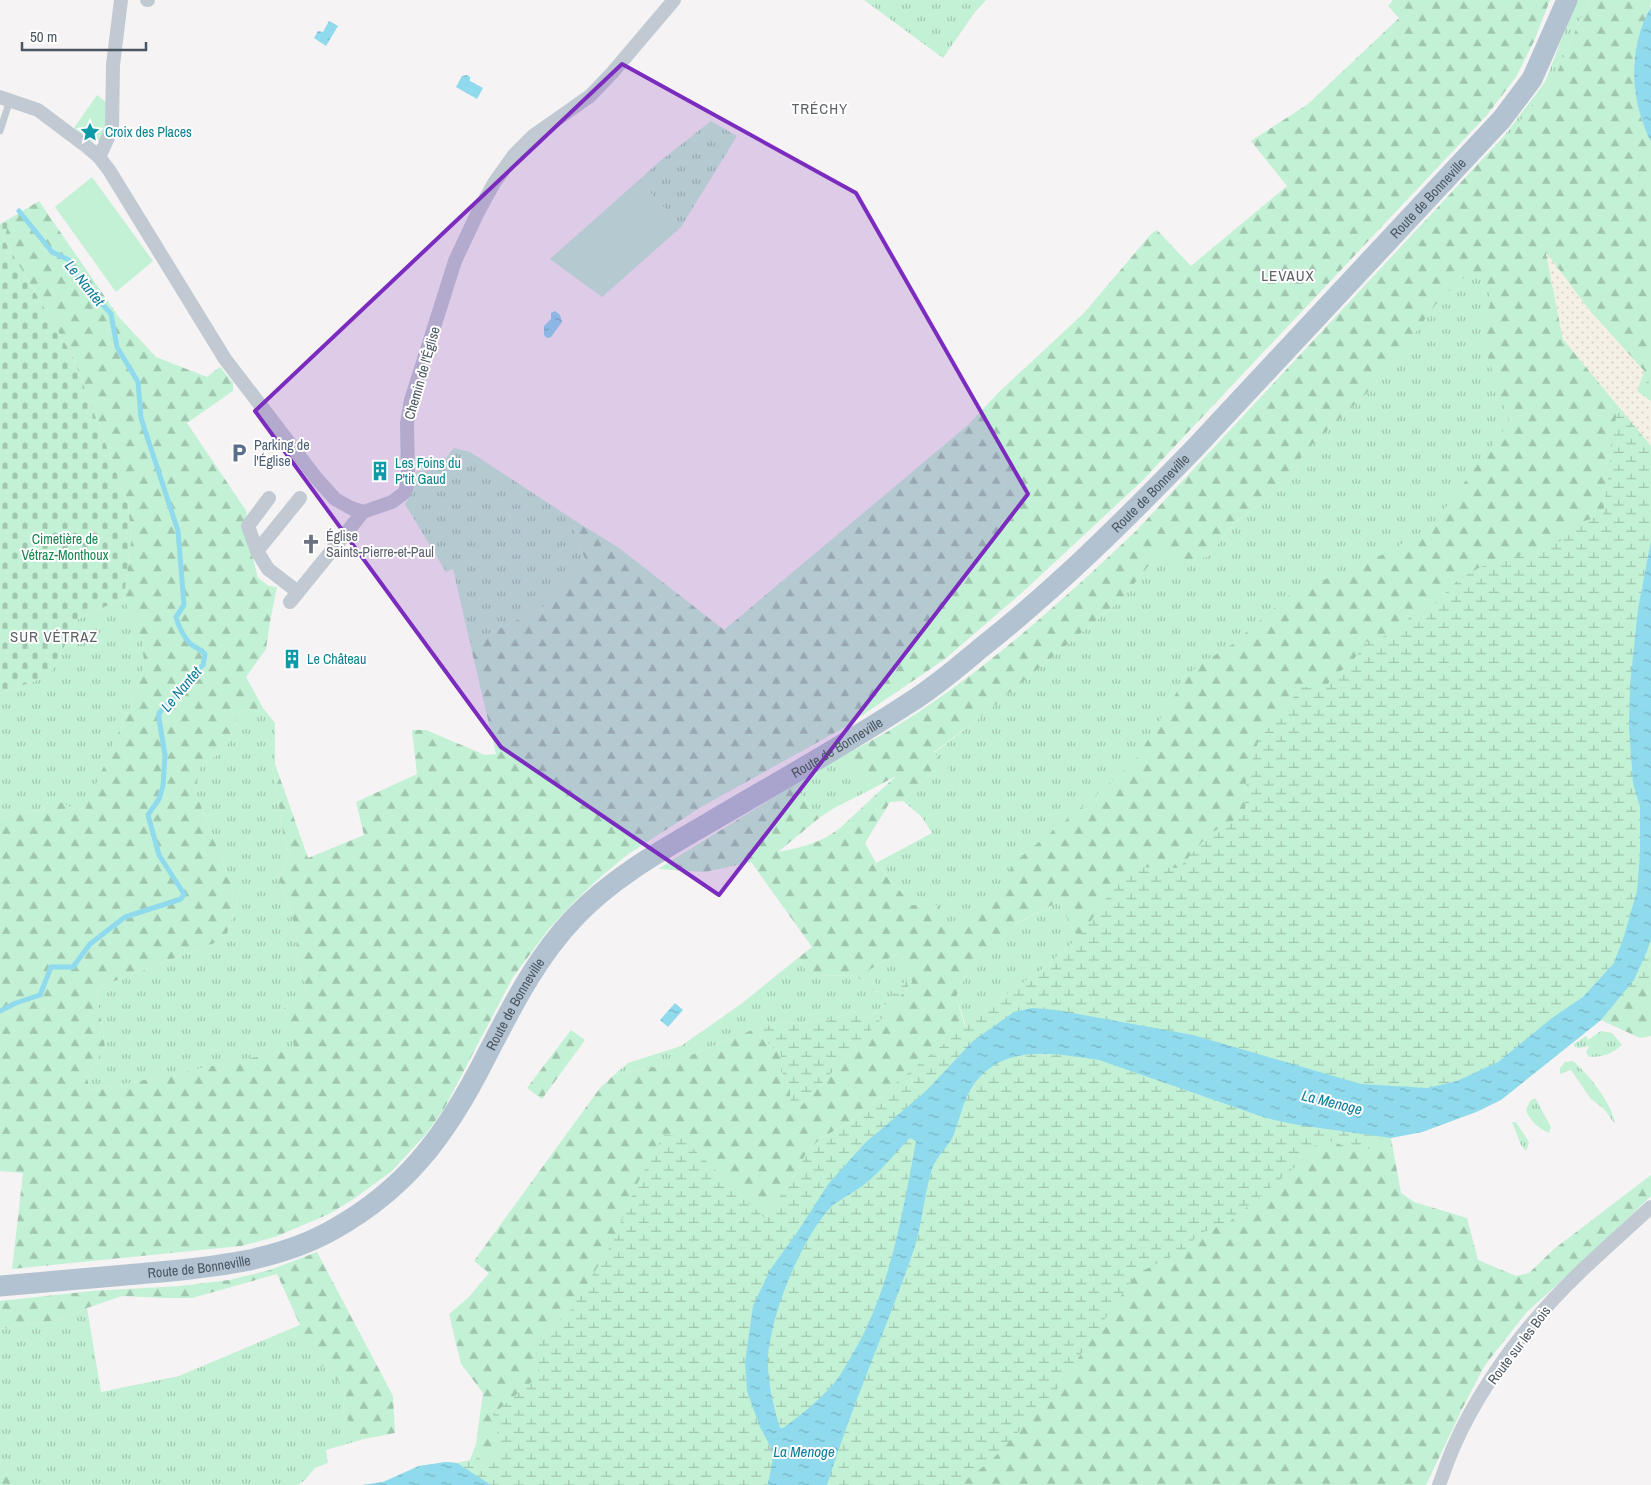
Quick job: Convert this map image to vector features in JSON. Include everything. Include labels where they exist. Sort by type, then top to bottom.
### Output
[{"type":"main road","name":"Route de Bonneville","points":[[0,1286],[248,1262],[298,1246],[332,1231],[376,1203],[409,1174],[428,1151],[476,1076],[516,998],[532,972],[576,916],[613,884],[659,852],[913,701],[989,642],[1068,575],[1146,499],[1207,435],[1502,119],[1532,79],[1567,0]]},
{"type":"street","points":[[99,157],[112,128],[113,65],[122,0]]},
{"type":"street","name":"Chemin de l'Église","points":[[363,512],[392,502],[406,489],[408,477],[407,424],[411,400],[455,261],[494,184],[514,155],[533,136],[596,90],[674,0]]},
{"type":"street","points":[[5,98],[38,110],[99,157],[109,170],[225,359],[327,491],[344,504],[363,512],[294,597],[268,569],[257,551],[248,526],[269,498]]},
{"type":"street","points":[[257,551],[300,498]]},
{"type":"street","name":"Route sur les Bois","points":[[1439,1485],[1454,1446],[1474,1408],[1529,1328],[1564,1288],[1651,1207]]},
{"type":"lane","points":[[0,131],[5,98]]},
{"type":"highlighted area","points":[[622,64],[856,193],[1028,494],[719,895],[501,747],[255,411]]},
{"type":"green space","points":[[864,0],[986,0],[975,12],[943,58]]},
{"type":"green space","points":[[1393,0],[1550,0],[1534,41],[1516,77],[1487,115],[1142,481],[1026,589],[945,659],[845,727],[701,807],[627,855],[597,880],[548,930],[513,977],[444,1109],[426,1134],[392,1171],[352,1200],[329,1214],[275,1237],[241,1246],[12,1269],[23,1173],[0,1171],[0,818],[38,810],[50,801],[59,801],[75,810],[85,809],[133,700],[144,666],[142,639],[124,598],[131,540],[128,503],[72,355],[4,240],[9,219],[39,201],[118,316],[156,357],[207,377],[220,367],[233,383],[233,391],[187,423],[247,512],[244,524],[258,578],[269,586],[277,587],[266,649],[246,677],[263,708],[240,711],[226,748],[199,768],[196,793],[238,901],[225,939],[96,988],[105,1046],[87,1078],[90,1091],[295,1049],[284,1008],[308,997],[296,955],[297,932],[279,879],[290,856],[283,834],[273,765],[275,764],[308,858],[364,835],[356,802],[417,774],[412,730],[426,730],[485,755],[496,754],[470,643],[542,608],[586,561],[574,530],[577,522],[619,548],[724,630],[968,425],[999,392],[1084,313],[1151,234],[1157,230],[1191,266],[1287,186],[1251,141],[1308,104],[1399,18],[1388,6]]},
{"type":"green space","points":[[1577,0],[1589,0],[1559,68],[1547,90],[1506,138],[1504,136],[1545,82]]},
{"type":"green space","points":[[1589,0],[1651,0],[1650,9],[1640,32],[1636,49],[1634,76],[1641,117],[1651,142],[1651,401],[1637,391],[1644,371],[1590,311],[1546,253],[1563,339],[1651,446],[1642,530],[1041,970],[1078,938],[1058,902],[1013,925],[968,970],[956,997],[965,1026],[993,1027],[891,1087],[853,1120],[820,1139],[805,1155],[799,1169],[765,1218],[728,1293],[482,1468],[476,1444],[483,1393],[461,1364],[449,1314],[468,1298],[489,1273],[474,1261],[600,1088],[614,1075],[669,1064],[752,1030],[781,1054],[781,1071],[790,1086],[790,1098],[799,1108],[885,1015],[912,982],[899,952],[869,970],[880,992],[874,991],[855,975],[810,976],[798,958],[812,947],[751,862],[705,872],[658,869],[794,785],[819,818],[778,852],[810,844],[825,838],[839,829],[896,776],[872,789],[841,757],[895,727],[965,680],[1024,633],[1135,532],[1504,136],[1506,137],[1547,90],[1559,68]],"holes":[[[1469,275],[1479,277],[1486,284],[1491,300],[1481,335],[1509,423],[1431,527],[1384,554],[1289,595],[1233,644],[1197,666],[1178,690],[1137,758],[1100,792],[1015,862],[994,898],[953,930],[942,924],[939,905],[912,905],[876,863],[865,843],[890,802],[903,801],[936,769],[955,790],[962,784],[934,752],[977,720],[1123,598],[1160,551],[1178,565],[1209,556],[1233,524],[1287,484],[1296,471],[1303,453],[1366,394],[1396,360],[1435,305],[1460,280]]]},
{"type":"green space","points":[[97,95],[106,102],[106,122],[103,136],[94,142],[85,138],[74,128]]},
{"type":"green space","points":[[711,121],[737,136],[681,227],[639,180]]},
{"type":"green space","points":[[92,177],[153,261],[116,292],[55,207]]},
{"type":"green space","points":[[639,180],[681,227],[602,297],[550,259]]},
{"type":"green space","name":"Cimetière de Vétraz-Monthoux","points":[[9,219],[4,240],[72,355],[128,503],[131,540],[124,598],[78,619],[53,669],[43,678],[0,693],[0,224]]},
{"type":"green space","points":[[1486,226],[1507,353],[1514,460],[1014,925],[1058,902],[1078,938],[1041,970],[966,1026],[956,997],[968,970],[942,924],[912,905],[876,863],[932,833],[921,816],[903,801],[936,769],[955,790],[962,784],[934,753],[977,720],[1123,598],[1160,550],[1209,556],[1233,524],[1287,484],[1296,471],[1303,453],[1366,394],[1380,378]]},
{"type":"green space","points":[[1651,377],[1651,990],[1639,986],[1601,1020],[1501,1100],[1476,1112],[1422,1132],[1377,1140],[1371,1149],[1347,1147],[1328,1140],[1312,1147],[1301,1162],[1228,1223],[1198,1234],[1185,1250],[1136,1274],[1052,1396],[992,1460],[959,1485],[362,1485],[383,1482],[419,1466],[470,1460],[476,1444],[482,1468],[502,1450],[493,1414],[540,1375],[535,1348],[554,1324],[571,1310],[613,1242],[637,1184],[664,1134],[681,1137],[765,1218],[799,1169],[805,1155],[820,1139],[853,1120],[989,1007],[1041,970],[1078,939],[1118,882],[1131,867],[1179,868],[1209,834],[1245,814],[1246,781],[1259,739],[1302,686],[1323,691],[1335,674],[1349,666],[1366,642],[1385,636],[1391,631],[1403,627],[1411,615],[1426,613],[1457,581],[1480,567],[1510,559],[1563,540],[1575,524],[1603,515],[1616,416]]},
{"type":"green space","points":[[454,448],[470,452],[577,522],[574,530],[586,561],[542,608],[470,643],[453,569],[446,572],[405,504],[411,494],[417,471],[430,470],[439,466]]},
{"type":"green space","points":[[124,598],[142,639],[144,666],[133,700],[85,810],[75,810],[59,801],[50,801],[38,810],[0,818],[0,693],[43,678],[53,669],[78,619]]},
{"type":"green space","points":[[263,708],[275,723],[275,764],[273,765],[283,834],[290,856],[279,879],[297,932],[296,955],[308,997],[284,1008],[296,1049],[90,1091],[87,1078],[105,1046],[96,988],[225,939],[238,901],[196,793],[199,768],[226,748],[240,711]]},
{"type":"green space","points":[[841,757],[872,789],[834,808],[819,818],[794,785]]},
{"type":"green space","points":[[1651,939],[1651,1036],[1640,1038],[1601,1020],[1634,980]]},
{"type":"green space","points":[[899,952],[910,976],[870,1019],[854,1011],[832,1019],[797,1024],[780,1022],[752,1030],[669,1064],[614,1075],[628,1063],[681,1046],[741,1004],[798,958],[811,976],[855,975],[874,991],[879,992],[869,970]]},
{"type":"green space","points":[[910,976],[912,982],[885,1015],[799,1108],[792,1107],[790,1086],[781,1071],[781,1054],[752,1030],[780,1022],[797,1024],[832,1019],[854,1011],[870,1019]]},
{"type":"green space","points":[[571,1030],[585,1040],[542,1099],[527,1088]]},
{"type":"green space","points":[[1601,1031],[1612,1033],[1622,1045],[1611,1053],[1594,1057],[1589,1057],[1586,1052],[1589,1046],[1574,1047],[1574,1044],[1586,1036],[1588,1040]]},
{"type":"green space","points":[[1573,1061],[1586,1074],[1605,1099],[1615,1124],[1604,1109],[1591,1099],[1571,1070],[1560,1074],[1560,1068],[1565,1062]]},
{"type":"green space","points":[[1535,1098],[1551,1127],[1549,1133],[1535,1124],[1526,1110],[1530,1101]]},
{"type":"green space","points":[[1512,1122],[1516,1122],[1528,1140],[1529,1143],[1526,1151],[1521,1145]]},
{"type":"green space","points":[[1298,1125],[1391,1138],[1401,1193],[1414,1202],[1467,1218],[1478,1260],[1516,1276],[1529,1273],[1554,1249],[1651,1175],[1651,1196],[1526,1313],[1485,1365],[1426,1485],[827,1485]]},
{"type":"green space","points":[[317,1252],[393,1396],[395,1433],[364,1439],[343,1414],[345,1388],[288,1330],[300,1325],[277,1274],[192,1298],[122,1296],[87,1308],[64,1319],[0,1329],[0,1301],[92,1291],[180,1286],[229,1280],[270,1270]]},
{"type":"green space","points":[[87,1308],[101,1392],[179,1376],[288,1330],[345,1388],[343,1414],[364,1439],[326,1450],[328,1463],[315,1468],[298,1485],[12,1485],[0,1462],[0,1329],[64,1319]]},
{"type":"green space","points":[[0,1462],[12,1485],[0,1485]]},
{"type":"sand","points":[[1546,252],[1590,311],[1644,371],[1637,391],[1651,401],[1651,446],[1563,339]]},
{"type":"water","points":[[1651,7],[1651,142],[1639,109],[1635,92],[1634,74],[1638,40],[1643,23]]},
{"type":"water","points":[[329,21],[338,26],[326,46],[314,38],[318,31],[323,32]]},
{"type":"water","points":[[467,75],[470,77],[470,81],[483,88],[477,99],[456,87],[462,76]]},
{"type":"water","points":[[555,311],[560,315],[562,322],[551,337],[547,338],[544,335],[544,326],[551,319],[551,313]]},
{"type":"water","name":"La Menoge","points":[[1651,541],[1651,939],[1634,980],[1601,1020],[1501,1100],[1476,1112],[1422,1132],[1391,1138],[1298,1125],[1266,1118],[1099,1060],[1055,1054],[1040,1054],[1012,1058],[998,1063],[986,1071],[973,1085],[952,1139],[934,1164],[915,1247],[846,1428],[827,1485],[768,1485],[773,1457],[747,1391],[745,1362],[753,1306],[770,1270],[829,1183],[865,1143],[927,1090],[973,1041],[1014,1012],[1033,1008],[1056,1010],[1193,1035],[1361,1084],[1427,1088],[1457,1081],[1498,1062],[1552,1018],[1583,997],[1614,963],[1637,891],[1640,853],[1640,807],[1633,783],[1629,728],[1630,685],[1638,609]],"holes":[[[910,1138],[916,1141],[893,1254],[885,1281],[863,1335],[841,1374],[829,1389],[804,1412],[783,1428],[780,1428],[768,1375],[768,1357],[770,1339],[781,1299],[798,1258],[808,1239],[830,1208],[871,1179]]]},
{"type":"water","points":[[675,1003],[683,1010],[668,1027],[660,1020]]},
{"type":"water","points":[[446,1462],[457,1463],[491,1485],[362,1485],[383,1482],[419,1466]]},
{"type":"waterway","name":"Le Nantet","points":[[0,1011],[40,995],[51,967],[73,967],[90,944],[125,917],[181,899],[184,894],[159,855],[148,815],[159,799],[163,786],[165,755],[159,713],[175,697],[182,685],[203,665],[205,654],[187,640],[176,617],[184,605],[178,531],[141,418],[138,382],[117,347],[111,314],[75,273],[69,260],[52,252],[19,211]]},
{"type":"place","name":"Croix des Places","points":[[90,132]]},
{"type":"place","name":"Parking de l'Église","points":[[239,453]]},
{"type":"place","name":"Les Foins du P'tit Gaud","points":[[380,471]]},
{"type":"place","name":"Église Saints-Pierre-et-Paul","points":[[311,544]]},
{"type":"place","name":"Le Château","points":[[292,659]]},
{"type":"district","name":"TRÉCHY","points":[[820,108]]},
{"type":"district","name":"LEVAUX","points":[[1288,275]]},
{"type":"district","name":"SUR VÉTRAZ","points":[[54,636]]}]
